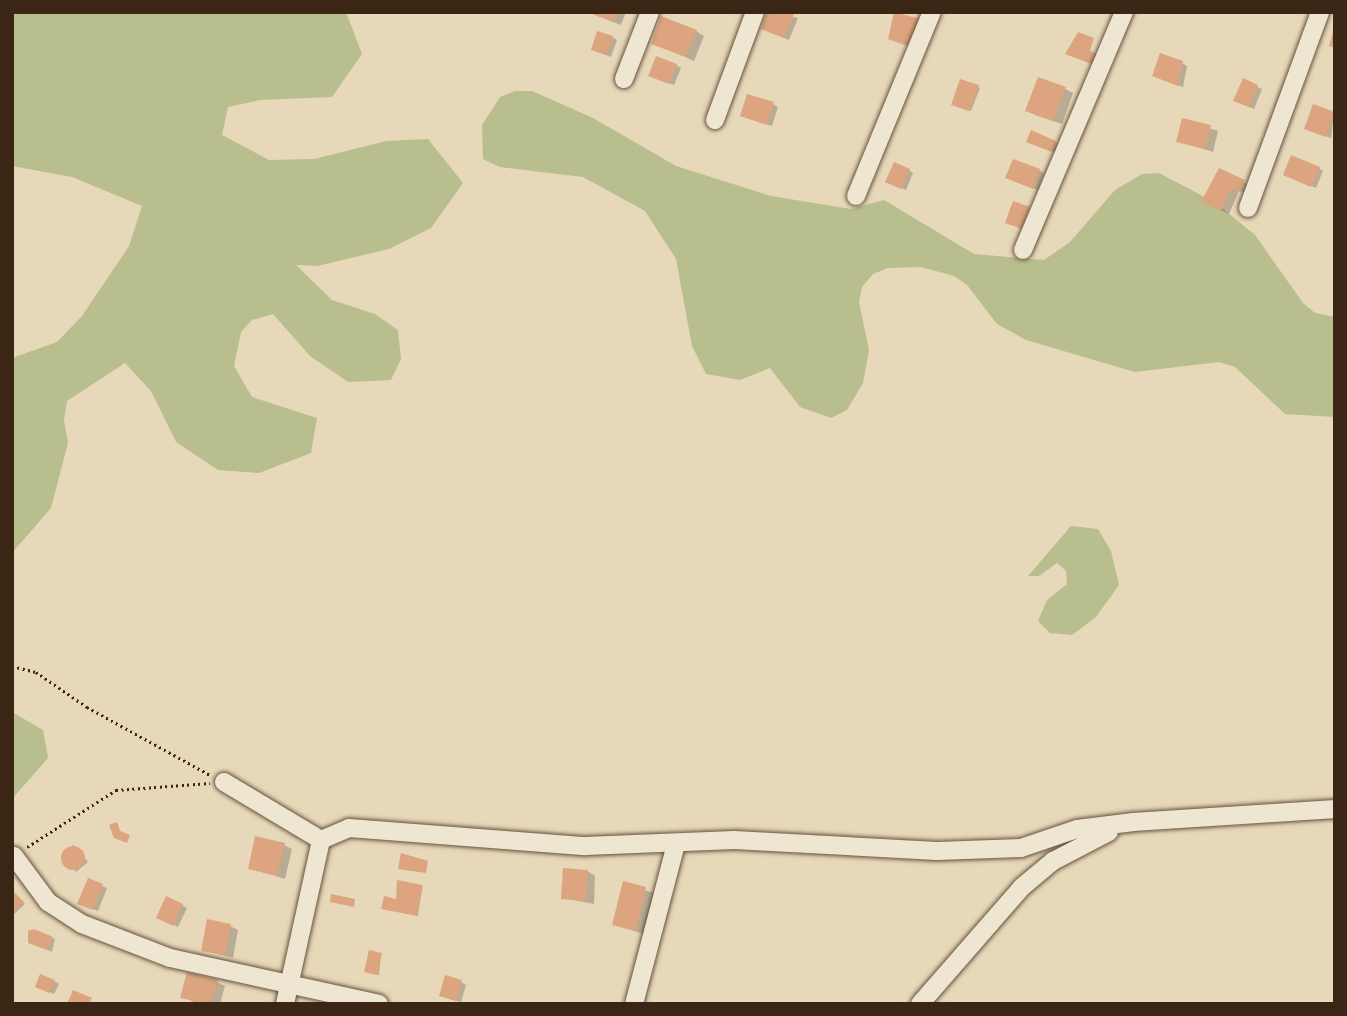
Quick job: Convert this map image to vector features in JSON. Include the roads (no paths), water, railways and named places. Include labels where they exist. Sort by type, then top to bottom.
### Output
[{"type":"street","points":[[624,79],[650,12]]},
{"type":"street","points":[[715,120],[755,12]]},
{"type":"street","points":[[856,196],[932,12]]},
{"type":"street","points":[[1023,250],[1124,12]]},
{"type":"street","points":[[1248,208],[1320,12]]},
{"type":"street","points":[[224,782],[321,840]]},
{"type":"street","points":[[321,840],[349,828],[584,846],[734,840],[937,851],[1021,848],[1077,829],[1134,822],[1335,809]]},
{"type":"street","points":[[920,1004],[1021,887],[1093,838],[1134,822]]},
{"type":"street","points":[[285,1004],[321,840]]},
{"type":"street","points":[[634,1004],[676,844]]},
{"type":"street","points":[[14,856],[48,902],[82,924],[170,958],[379,1004]]}]
